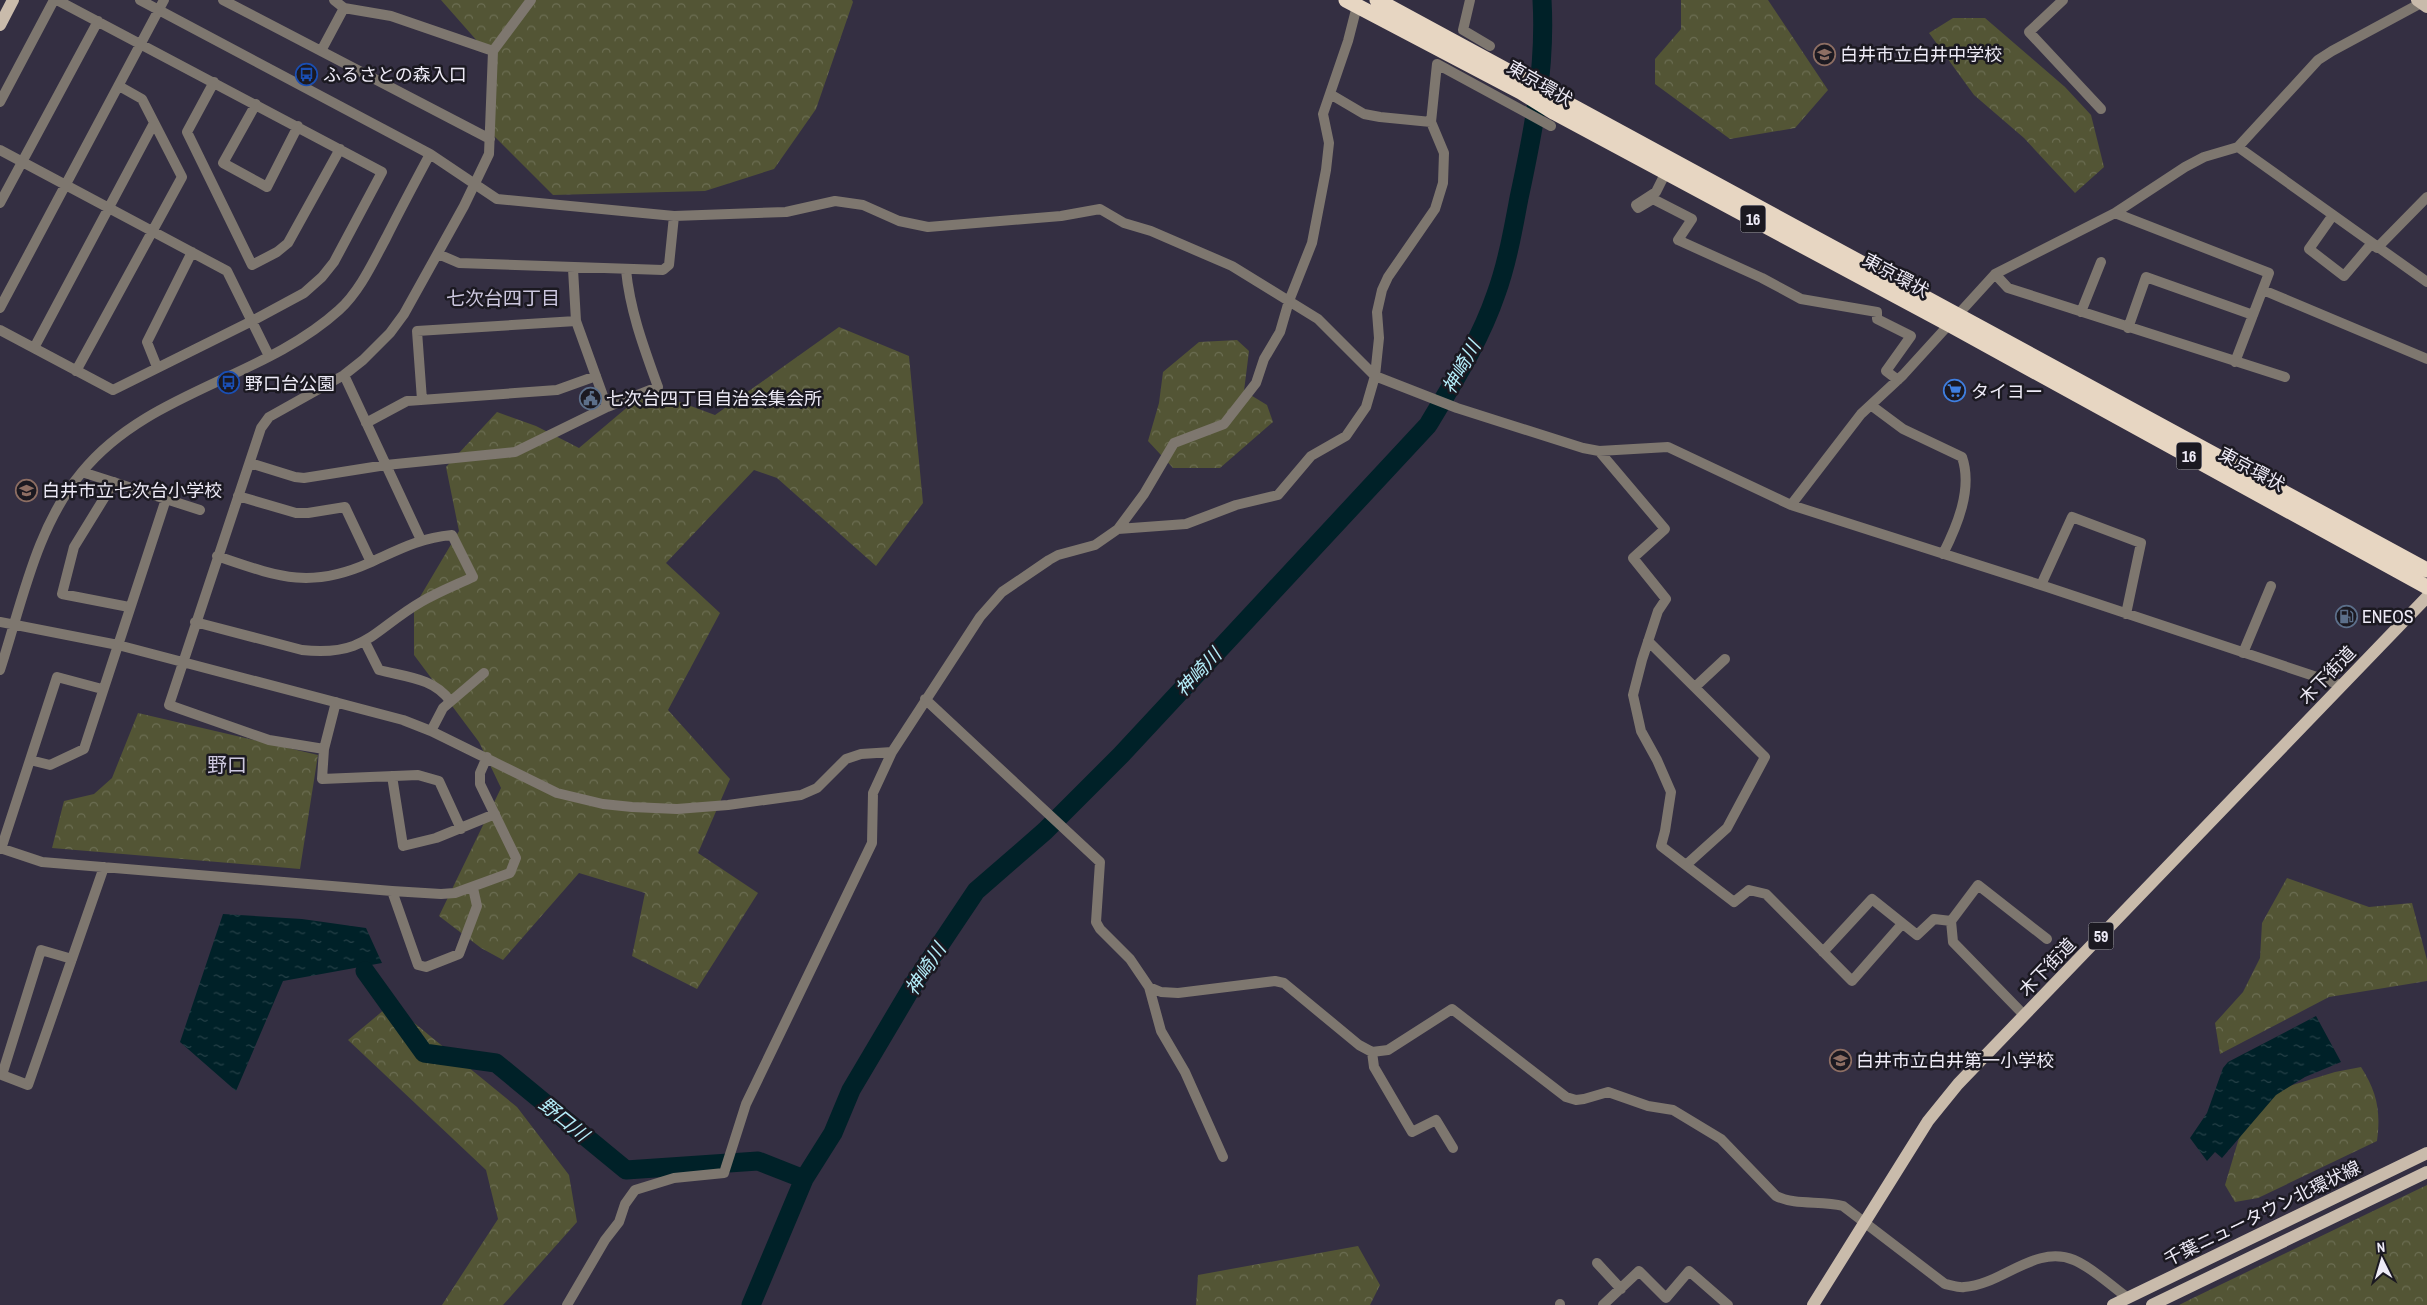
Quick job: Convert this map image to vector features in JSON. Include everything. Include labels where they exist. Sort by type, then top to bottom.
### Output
[{"type":"highway","name":"東京環状","points":[[1377,0],[1523,87],[1555,113],[1953,320],[2427,587]]},
{"type":"highway","name":"東京環状","points":[[1353,2],[1523,87]]},
{"type":"highway","name":"東京環状","points":[[1555,113],[2427,570]]},
{"type":"main road","points":[[0,25],[13,0]]},
{"type":"main road","name":"木下街道","points":[[1814,1305],[1937,1108],[2024,1015],[2427,597]]},
{"type":"main road","name":"千葉ニュータウン北環状線","points":[[2113,1305],[2427,1153]]},
{"type":"main road","name":"千葉ニュータウン北環状線","points":[[2152,1305],[2427,1172]]},
{"type":"street","points":[[0,102],[56,0],[382,172],[343,247],[322,277],[304,293],[113,390],[0,330]]},
{"type":"street","points":[[140,0],[430,154],[476,183],[497,199],[674,216],[786,212],[835,201],[863,205],[899,221],[928,227],[1061,216],[1100,210],[1124,223],[1151,231],[1232,266],[1318,319],[1374,376],[1457,408],[1583,448],[1598,451],[1668,447],[1791,505],[2042,585],[2341,685]]},
{"type":"street","points":[[0,308],[164,0]]},
{"type":"street","points":[[224,0],[490,140]]},
{"type":"street","points":[[334,0],[344,8],[391,16],[493,51]]},
{"type":"street","points":[[324,749],[269,740],[169,705],[261,428],[268,417],[344,375],[364,360],[390,333],[438,254],[490,154],[493,51],[530,0]]},
{"type":"street","points":[[1470,0],[1462,30],[1490,46]]},
{"type":"street","points":[[2063,0],[2029,32],[2101,109]]},
{"type":"street","points":[[568,1305],[605,1240],[619,1222],[625,1204],[635,1190],[674,1178],[724,1173],[746,1104],[872,843],[873,793],[892,752],[980,617],[1002,592],[1058,555],[1095,545],[1118,529],[1144,494],[1174,443],[1224,424],[1256,383],[1264,359],[1280,332],[1289,301],[1312,243],[1326,170],[1329,143],[1323,114],[1330,94],[1353,2]]},
{"type":"street","points":[[1791,505],[1861,414],[1872,406],[1898,380],[1995,274],[2115,214],[2185,167],[2204,158],[2238,147],[2318,60],[2332,50],[2423,3]]},
{"type":"street","points":[[321,51],[344,8]]},
{"type":"street","points":[[0,203],[98,21]]},
{"type":"street","points":[[1118,529],[1186,524],[1236,505],[1278,495],[1311,456],[1346,436],[1366,407],[1374,376],[1379,338],[1377,312],[1382,290],[1388,277],[1435,209],[1443,183],[1444,154],[1431,122],[1437,64],[1520,109],[1555,113]]},
{"type":"street","points":[[214,82],[187,132],[252,265],[277,252],[288,243],[340,149]]},
{"type":"street","points":[[76,371],[182,178],[142,99],[119,86]]},
{"type":"street","points":[[1330,94],[1364,114],[1431,122]]},
{"type":"street","points":[[256,104],[223,163],[267,186],[298,126]]},
{"type":"street","points":[[34,348],[154,123]]},
{"type":"street","points":[[2238,147],[2374,246],[2427,282]]},
{"type":"street","points":[[0,150],[67,184],[227,271],[269,356]]},
{"type":"street","points":[[0,670],[45,534],[62,500],[82,472],[101,451],[137,422],[310,334],[340,309],[368,272],[430,154]]},
{"type":"street","points":[[1666,172],[1656,192],[1636,205],[1638,208],[1653,200],[1692,219],[1678,240],[1762,278],[1801,299],[1877,312],[1876,319],[1912,336],[1886,371],[1898,380]]},
{"type":"street","points":[[2333,215],[2310,250],[2344,276],[2427,198]]},
{"type":"street","points":[[2115,214],[2269,273],[2235,362]]},
{"type":"street","points":[[438,254],[459,263],[663,270],[669,265],[674,216]]},
{"type":"street","points":[[157,367],[147,342],[192,252]]},
{"type":"street","points":[[2081,312],[2101,262]]},
{"type":"street","points":[[574,268],[576,321],[608,407]]},
{"type":"street","points":[[250,463],[304,478],[386,465],[516,452],[608,407],[658,387],[639,334],[628,293],[626,270]]},
{"type":"street","points":[[1995,274],[2008,288],[2285,378]]},
{"type":"street","points":[[2128,328],[2146,277],[2253,315]]},
{"type":"street","points":[[2263,290],[2427,359]]},
{"type":"street","points":[[422,400],[417,332],[576,321]]},
{"type":"street","points":[[344,375],[421,540]]},
{"type":"street","points":[[366,423],[407,402],[557,390],[596,376]]},
{"type":"street","points":[[1872,406],[1903,429],[1962,457],[1966,469],[1961,511],[1956,528],[1943,554]]},
{"type":"street","points":[[1598,451],[1665,529],[1633,558],[1666,599],[1658,611],[1633,696],[1641,731],[1657,760],[1670,792],[1661,846],[1734,902],[1749,890],[1766,894],[1852,981],[1902,924]]},
{"type":"street","points":[[82,472],[200,510]]},
{"type":"street","points":[[114,482],[74,547],[62,594],[129,608]]},
{"type":"street","points":[[238,496],[296,512],[308,513],[345,507],[371,562]]},
{"type":"street","points":[[30,760],[50,765],[84,749],[166,499]]},
{"type":"street","points":[[2042,585],[2072,517],[2141,543],[2126,614]]},
{"type":"street","points":[[196,622],[302,650],[320,652],[340,650],[365,642],[421,602],[473,577],[452,535],[421,540],[397,548],[371,562],[331,577],[296,579],[267,573],[217,556]]},
{"type":"street","points":[[2243,653],[2271,586]]},
{"type":"street","points":[[0,622],[118,645],[403,720],[487,757],[557,793],[603,804],[632,808],[677,809],[801,796],[817,788],[846,759],[861,754],[892,752]]},
{"type":"street","points":[[1648,641],[1765,757],[1727,828],[1686,865]]},
{"type":"street","points":[[365,642],[379,670],[434,684],[443,690],[450,701]]},
{"type":"street","points":[[1694,687],[1725,659]]},
{"type":"street","points":[[431,731],[437,716],[450,701],[484,673]]},
{"type":"street","points":[[102,690],[57,677],[1,849],[42,862],[392,891],[440,894],[473,888],[510,873],[516,858],[480,784],[480,773],[487,757]]},
{"type":"street","points":[[925,699],[1100,862],[1096,915],[1100,929],[1130,959],[1149,987],[1161,1031],[1185,1072],[1223,1157]]},
{"type":"street","points":[[336,702],[324,749],[322,779],[418,775],[439,781],[461,829]]},
{"type":"street","points":[[392,776],[403,846],[436,838],[495,814]]},
{"type":"street","points":[[72,959],[40,950],[2,1075],[28,1085],[72,959],[104,867]]},
{"type":"street","points":[[2024,1015],[1953,942],[1951,921],[1978,885],[2047,939]]},
{"type":"street","points":[[392,891],[418,965],[426,967],[459,954],[477,906],[473,888]]},
{"type":"street","points":[[1823,952],[1872,899],[1917,935],[1934,919],[1951,921]]},
{"type":"street","points":[[1149,987],[1170,993],[1275,980],[1284,983],[1359,1045],[1372,1052],[1388,1050],[1452,1009],[1566,1097],[1576,1100],[1608,1092],[1648,1106],[1673,1110],[1721,1139],[1776,1196],[1786,1201],[1826,1202],[1843,1206],[1946,1284],[1964,1288],[1985,1282],[2039,1258],[2051,1255],[2075,1260],[2128,1298]]},
{"type":"street","points":[[1372,1052],[1374,1068],[1412,1132],[1436,1120],[1453,1148]]},
{"type":"street","points":[[1597,1263],[1621,1289]]},
{"type":"street","points":[[1603,1305],[1639,1271],[1666,1298],[1689,1271],[1728,1305]]},
{"type":"green space","points":[[441,0],[852,0],[853,2],[816,109],[774,169],[705,191],[553,195],[492,134],[493,59]]},
{"type":"green space","points":[[1681,0],[1768,0],[1828,90],[1795,128],[1730,139],[1655,84],[1655,59],[1681,29]]},
{"type":"green space","points":[[1953,18],[1985,18],[2065,87],[2091,115],[2104,167],[2075,193],[2024,138],[1974,95],[1929,33]]},
{"type":"green space","points":[[839,327],[909,356],[923,503],[876,566],[777,478],[754,470],[666,563],[720,613],[668,710],[730,779],[698,853],[758,893],[697,989],[632,956],[645,893],[579,873],[503,960],[481,948],[439,916],[501,788],[479,742],[414,655],[414,607],[459,531],[446,467],[497,412],[536,426],[579,448],[637,399],[669,398],[715,415]]},
{"type":"green space","points":[[1237,340],[1249,351],[1244,391],[1267,405],[1273,422],[1220,468],[1173,468],[1148,441],[1159,403],[1163,372],[1199,342]]},
{"type":"green space","points":[[138,713],[318,755],[300,869],[52,848],[64,801],[94,794],[112,778]]},
{"type":"green space","points":[[2287,878],[2369,907],[2412,903],[2427,960],[2427,981],[2329,997],[2220,1054],[2215,1023],[2243,992],[2260,958],[2262,923]]},
{"type":"green space","points":[[391,1004],[517,1107],[569,1175],[577,1222],[503,1305],[442,1305],[498,1219],[486,1170],[348,1040]]},
{"type":"green space","points":[[2361,1067],[2371,1085],[2378,1111],[2377,1141],[2258,1198],[2235,1202],[2225,1185],[2239,1138],[2263,1094],[2335,1072]]},
{"type":"green space","points":[[2427,1185],[2427,1305],[2179,1305],[2193,1298]]},
{"type":"green space","points":[[1358,1246],[1380,1285],[1370,1305],[1196,1305],[1198,1275]]},
{"type":"water","points":[[223,914],[302,919],[366,928],[382,963],[283,981],[236,1091],[180,1042]]},
{"type":"water","points":[[2316,1016],[2341,1062],[2305,1077],[2276,1095],[2222,1158],[2215,1152],[2207,1161],[2190,1138],[2207,1113],[2223,1068],[2228,1062]]},
{"type":"waterway","name":"神崎川","points":[[751,1305],[804,1179],[833,1133],[851,1090],[915,982],[976,891],[1045,831],[1121,755],[1428,425],[1474,345],[1490,311],[1503,271],[1512,235],[1537,100],[1542,50],[1542,0]]},
{"type":"waterway","name":"野口川","points":[[365,971],[424,1053],[496,1063],[626,1170],[758,1161],[804,1179]]},
{"type":"place","name":"白井市立白井中学校","points":[[1824,54]]},
{"type":"place","name":"ふるさとの森入口","points":[[307,74]]},
{"type":"place","name":"野口台公園","points":[[229,383]]},
{"type":"place","name":"タイヨー","points":[[1955,391]]},
{"type":"place","name":"七次台四丁目自治会集会所","points":[[590,398]]},
{"type":"place","name":"白井市立七次台小学校","points":[[26,490]]},
{"type":"place","name":"ENEOS","points":[[2346,616]]},
{"type":"place","name":"白井市立白井第一小学校","points":[[1840,1060]]},
{"type":"district","name":"七次台四丁目","points":[[503,298]]},
{"type":"district","name":"野口","points":[[227,764]]}]
